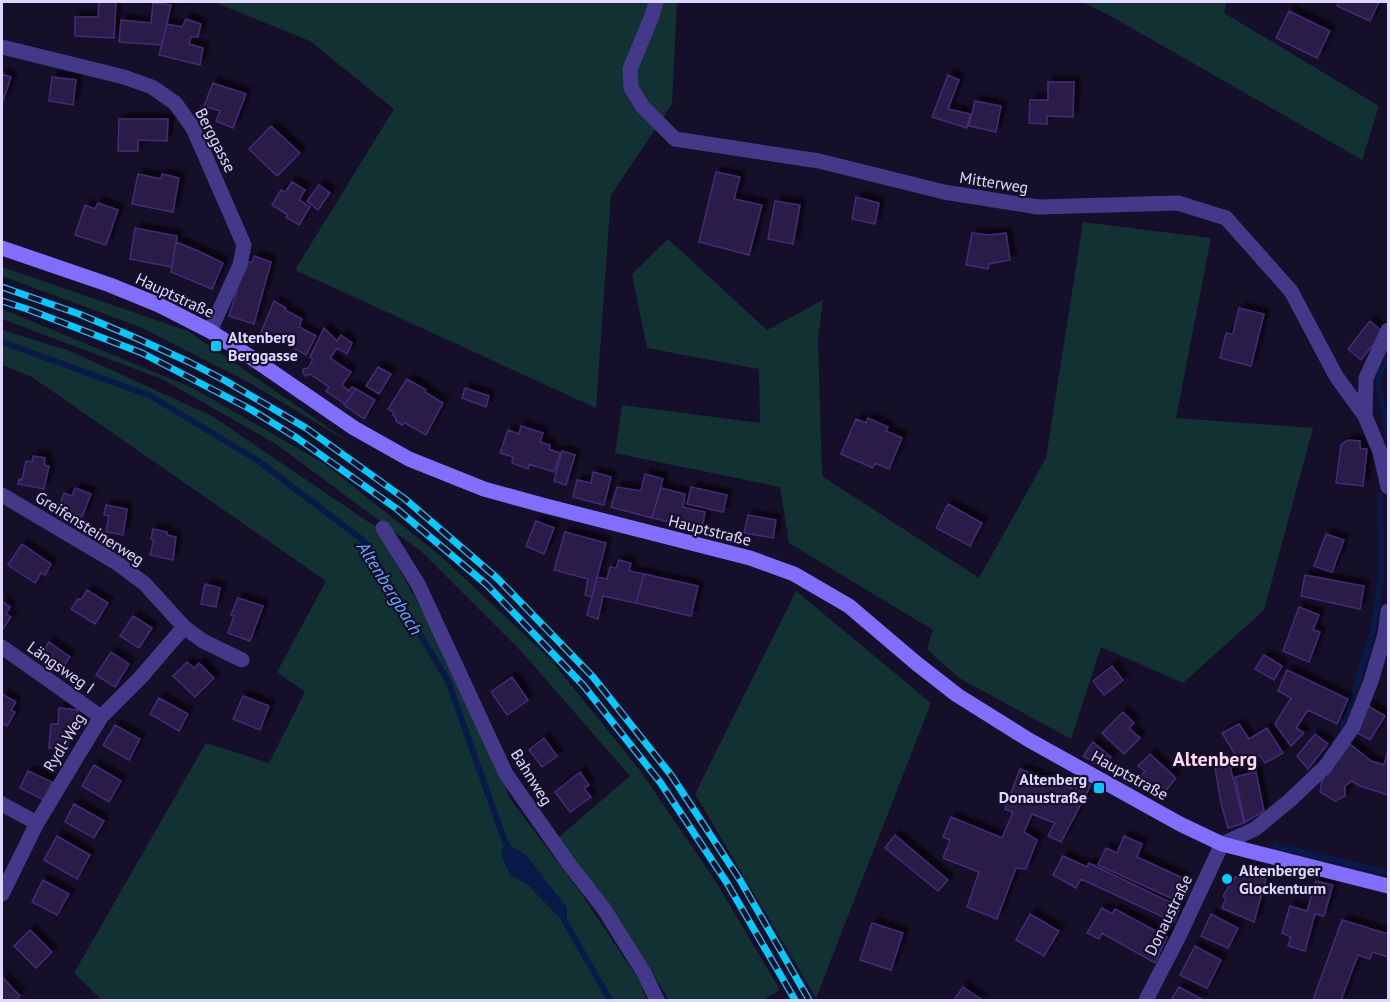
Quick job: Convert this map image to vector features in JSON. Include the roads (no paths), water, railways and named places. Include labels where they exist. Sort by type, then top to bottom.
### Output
[{"type":"main road","name":"Hauptstraße","points":[[2,248],[110,285],[159,305],[210,331],[354,428],[409,459],[484,489],[750,558],[794,574],[849,606],[957,695],[1029,740],[1180,824],[1222,844],[1389,886]]},
{"type":"street","name":"Mitterweg","points":[[656,2],[630,69],[631,88],[643,107],[675,139],[819,160],[944,192],[1038,207],[1178,202],[1226,218],[1291,291],[1336,376],[1365,416]]},
{"type":"street","name":"Berggasse","points":[[2,47],[124,77],[152,87],[175,103],[193,128],[244,245],[240,265],[210,331]]},
{"type":"street","points":[[1389,330],[1366,378],[1365,416],[1380,452],[1389,487]]},
{"type":"street","name":"Greifensteinerweg","points":[[2,495],[117,563],[145,584],[184,627],[203,641],[242,660]]},
{"type":"street","name":"Bahnweg","points":[[383,528],[418,584],[506,774],[569,864],[604,909],[644,973],[657,1000]]},
{"type":"street","points":[[1222,844],[1255,829],[1325,767],[1353,727],[1371,681],[1385,634],[1389,611]]},
{"type":"street","name":"Rydl-Weg","points":[[2,894],[37,823],[101,717],[141,677],[184,627]]},
{"type":"street","name":"Längsweg I","points":[[2,647],[101,717]]},
{"type":"street","points":[[2,804],[37,823]]},
{"type":"street","name":"Donaustraße","points":[[1146,1000],[1222,844]]},
{"type":"water","points":[[505,842],[527,856],[567,908],[567,925],[528,885],[510,875],[501,854]]},
{"type":"waterway","name":"Altenbergbach","points":[[2,342],[151,396],[257,460],[364,541],[448,681],[505,842],[509,847]]},
{"type":"waterway","name":"Altenbergbach","points":[[1388,356],[1378,379],[1388,437]]},
{"type":"waterway","name":"Altenbergbach","points":[[1343,728],[1373,631],[1381,577],[1380,495]]},
{"type":"waterway","name":"Altenbergbach","points":[[1276,846],[1388,873]]},
{"type":"waterway","name":"Altenbergbach","points":[[564,920],[610,1000]]},
{"type":"railway","points":[[2,287],[79,314],[189,362],[306,428],[405,499],[497,578],[593,677],[671,775],[740,880],[809,1000]]},
{"type":"railway","points":[[2,301],[142,353],[250,409],[297,438],[397,509],[487,585],[583,685],[660,782],[727,883],[795,1000]]},
{"type":"place","name":"Altenberg Berggasse","points":[[216,346]]},
{"type":"place","name":"Altenberg Donaustraße","points":[[1099,788]]},
{"type":"place","name":"Altenberger Glockenturm","points":[[1227,879]]},
{"type":"district","name":"Altenberg","points":[[1215,759]]}]
